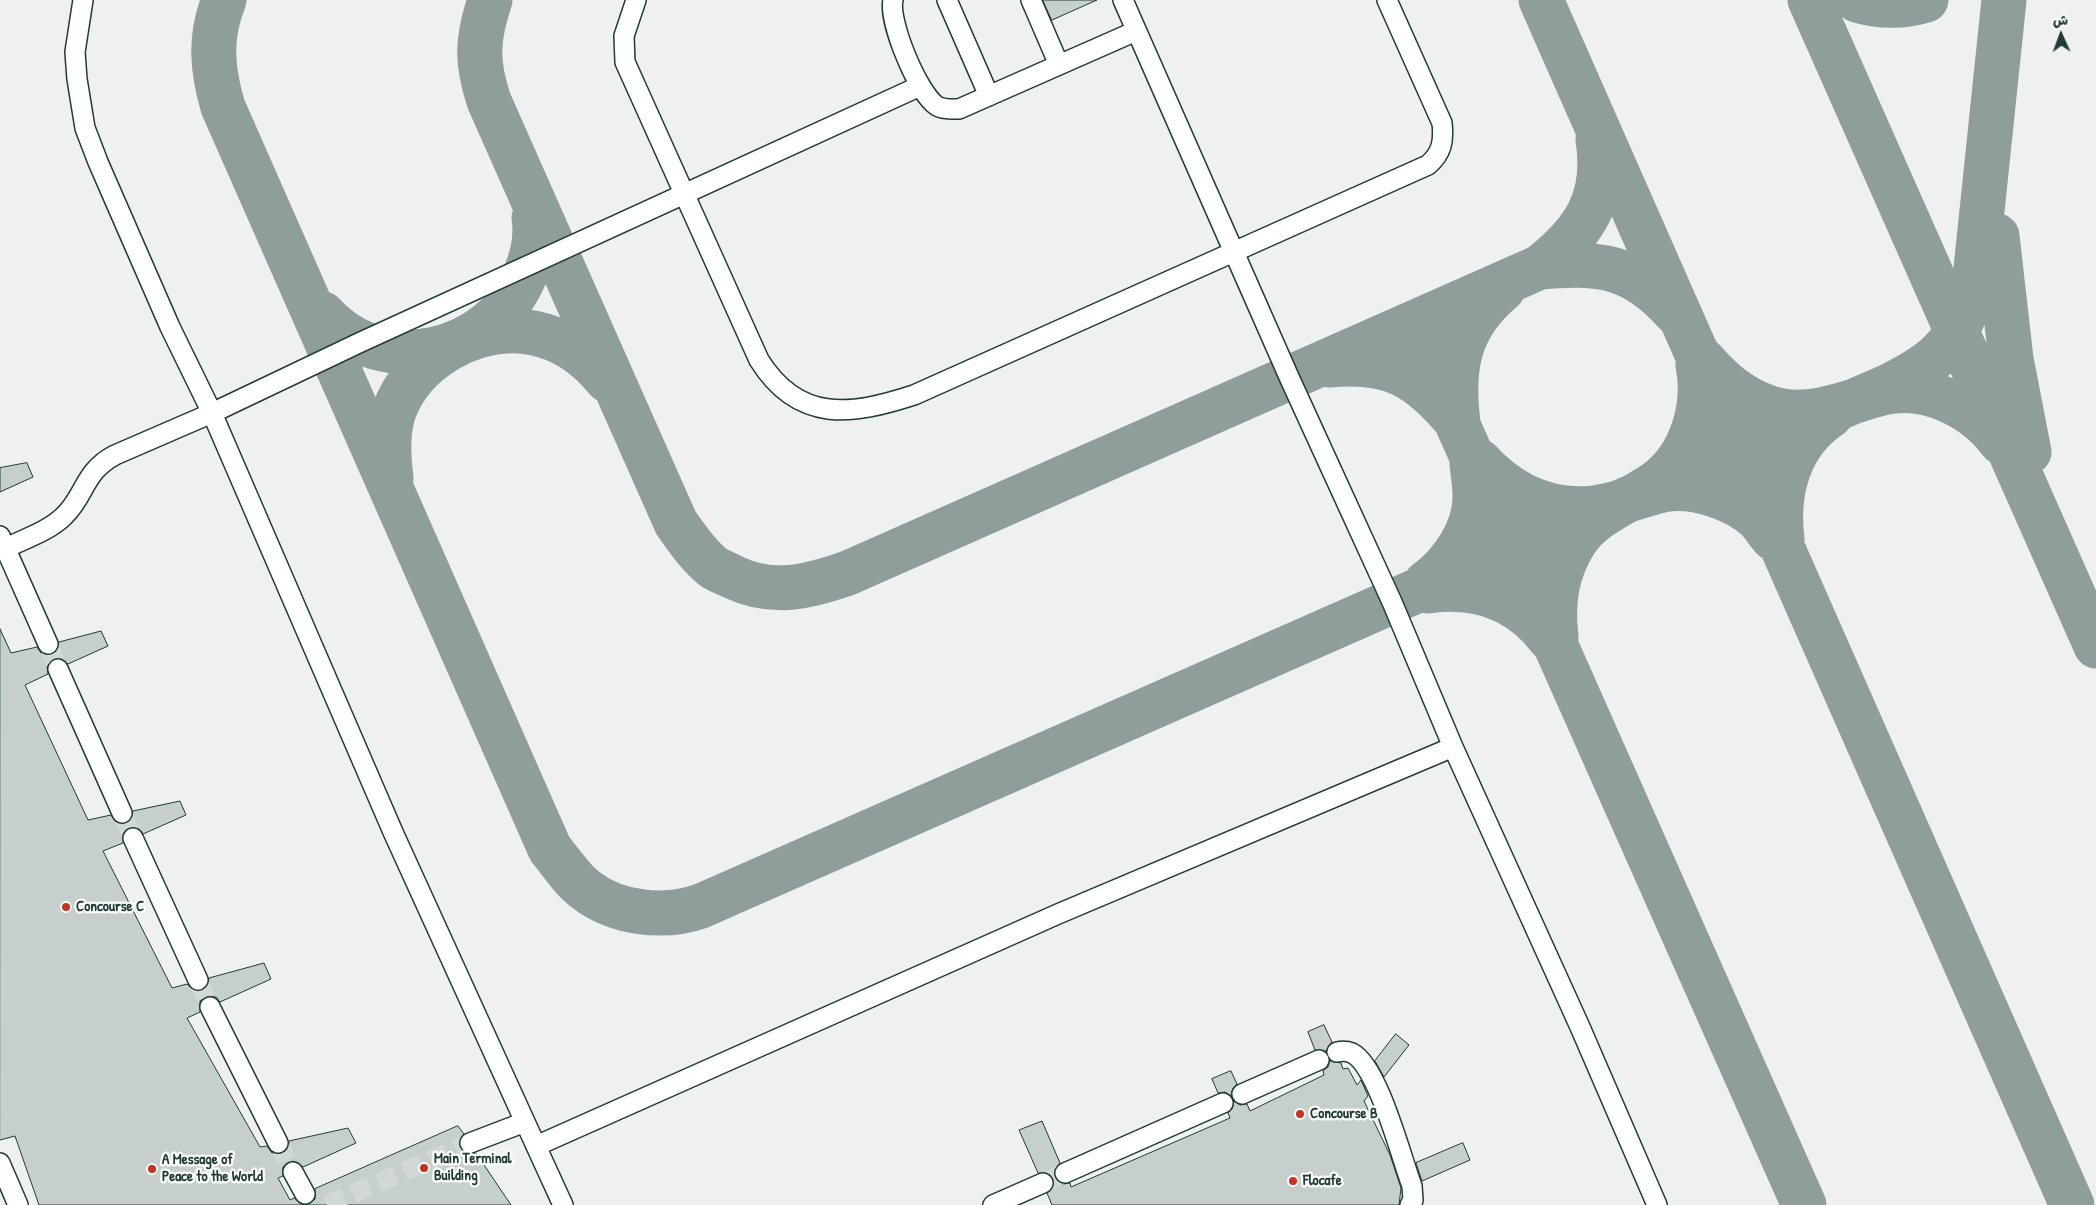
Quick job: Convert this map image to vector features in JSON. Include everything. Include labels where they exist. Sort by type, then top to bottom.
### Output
[{"type":"lane","points":[[83,0],[75,52],[79,101],[85,128],[98,162],[162,308],[212,413],[389,823],[563,1205]]},
{"type":"lane","points":[[636,0],[624,36],[625,62],[759,360],[769,376],[783,389],[810,405],[839,411],[883,405],[914,395],[1428,165],[1438,157],[1444,136],[1442,123],[1387,0]]},
{"type":"lane","points":[[893,0],[893,22],[920,86],[930,101],[942,109],[959,109],[1136,31]]},
{"type":"lane","points":[[947,0],[989,96]]},
{"type":"lane","points":[[1031,0],[1059,65]]},
{"type":"lane","points":[[1123,0],[1233,252],[1392,602],[1453,747],[1580,1027],[1657,1205]]},
{"type":"lane","points":[[48,644],[3,542],[44,529],[65,516],[84,483],[102,462],[920,86]]},
{"type":"lane","points":[[58,669],[122,813]]},
{"type":"lane","points":[[536,1146],[1058,914],[1453,747]]},
{"type":"lane","points":[[134,838],[198,980]]},
{"type":"lane","points":[[210,1007],[278,1143]]},
{"type":"lane","points":[[1336,1052],[1345,1051],[1352,1053],[1361,1060],[1377,1086],[1412,1186],[1410,1205]]},
{"type":"lane","points":[[1242,1094],[1319,1060]]},
{"type":"lane","points":[[1065,1173],[1223,1102]]},
{"type":"lane","points":[[470,1143],[525,1122]]},
{"type":"lane","points":[[0,1164],[18,1205]]},
{"type":"lane","points":[[293,1172],[305,1194]]},
{"type":"lane","points":[[993,1205],[1043,1183]]},
{"type":"shaded area","points":[[0,0],[2096,0],[2096,1205],[0,1205]]},
{"type":"building","points":[[1043,0],[1097,0],[1052,20]]},
{"type":"building","points":[[27,463],[33,477],[0,492],[0,468]]},
{"type":"building","name":"Concourse C","points":[[0,629],[11,653],[37,647],[41,653],[47,655],[57,651],[59,642],[101,631],[108,646],[68,664],[60,658],[53,659],[47,667],[48,674],[25,685],[88,820],[111,815],[116,822],[126,823],[131,819],[133,811],[180,801],[186,815],[143,834],[139,829],[129,828],[124,832],[123,843],[103,851],[172,988],[187,984],[192,989],[202,990],[207,986],[209,978],[264,963],[271,979],[220,1002],[216,997],[205,997],[200,1001],[200,1012],[187,1018],[260,1147],[267,1146],[272,1153],[283,1153],[288,1149],[289,1141],[348,1128],[356,1143],[303,1167],[293,1161],[283,1167],[283,1176],[278,1178],[290,1200],[294,1198],[304,1205],[39,1205],[15,1136],[0,1140]]},
{"type":"building","points":[[1324,1025],[1332,1042],[1326,1051],[1315,1050],[1308,1032]]},
{"type":"building","points":[[1396,1034],[1409,1045],[1384,1077],[1375,1061]]},
{"type":"building","name":"Concourse B","points":[[1330,1061],[1341,1063],[1343,1069],[1348,1068],[1357,1085],[1361,1080],[1368,1096],[1364,1101],[1390,1155],[1401,1188],[1399,1205],[1052,1205],[1047,1193],[1052,1189],[1053,1179],[1049,1174],[1038,1173],[1019,1130],[1042,1121],[1060,1163],[1054,1171],[1055,1178],[1063,1184],[1070,1183],[1071,1187],[1230,1118],[1228,1113],[1232,1109],[1234,1101],[1240,1105],[1247,1104],[1250,1111],[1324,1075],[1323,1071],[1328,1067]]},
{"type":"building","points":[[1231,1071],[1237,1084],[1233,1088],[1231,1096],[1225,1092],[1218,1093],[1212,1079]]},
{"type":"building","name":"Main Terminal Building","points":[[458,1126],[464,1134],[459,1141],[460,1147],[468,1154],[476,1153],[511,1205],[306,1205],[315,1199],[315,1189]]},
{"type":"building","points":[[1463,1143],[1470,1160],[1422,1181],[1416,1163]]},
{"type":"taxiway","points":[[224,0],[214,40],[216,80],[223,107],[550,849],[576,881],[598,898],[627,909],[657,913],[687,910],[701,906],[1514,548],[1887,387],[1923,367],[1947,345],[1956,333],[1963,318],[1975,278],[2004,0]]},
{"type":"taxiway","points":[[490,0],[483,27],[480,50],[482,74],[489,101],[676,523],[698,552],[713,567],[748,583],[776,588],[790,587],[819,582],[848,573],[1540,267]]},
{"type":"taxiway","points":[[1541,0],[2072,1205]]},
{"type":"taxiway","points":[[1810,0],[2096,646]]},
{"type":"taxiway","points":[[1857,0],[1874,4],[1892,5],[1926,0]]},
{"type":"taxiway","points":[[1598,139],[1599,179],[1589,212],[1569,241],[1540,267],[1580,265],[1614,270],[1645,284],[1675,312]]},
{"type":"taxiway","points":[[323,314],[348,335],[375,347],[405,352],[434,349],[462,340],[488,324],[509,302],[525,275],[533,247],[534,218]]},
{"type":"taxiway","points":[[1997,236],[2011,359],[2029,452]]},
{"type":"taxiway","points":[[1329,365],[1370,365],[1387,368],[1402,374],[1430,393],[1458,423],[1456,384],[1457,366],[1461,349],[1467,333],[1476,318],[1503,289]]},
{"type":"taxiway","points":[[1413,324],[1804,1205]]},
{"type":"taxiway","points":[[391,478],[389,453],[390,427],[394,411],[403,392],[416,375],[431,361],[448,349],[470,339],[492,333],[513,331],[534,333],[554,339],[573,349],[591,363],[607,380]]},
{"type":"taxiway","points":[[1703,360],[1738,393],[1770,408],[1782,411],[1808,412],[1883,393],[1916,392],[1933,395],[1964,408],[1990,429],[2001,442]]},
{"type":"taxiway","points":[[1556,637],[1555,600],[1563,565],[1569,553],[1575,542],[1592,523],[1657,482],[1679,459],[1694,429],[1698,413],[1700,397],[1698,365]]},
{"type":"taxiway","points":[[1782,539],[1781,503],[1788,470],[1795,454],[1805,439],[1831,415]]},
{"type":"taxiway","points":[[1479,461],[1516,492],[1544,504],[1560,507],[1576,509],[1602,507],[1663,490],[1688,489],[1701,491],[1727,500],[1750,512],[1773,538]]},
{"type":"taxiway","points":[[1426,583],[1445,566],[1461,545],[1467,533],[1474,508],[1475,491],[1472,464]]},
{"type":"taxiway","points":[[1428,591],[1463,590],[1480,592],[1496,597],[1525,613],[1550,639]]},
{"type":"tunnel","points":[[48,644],[58,669]]},
{"type":"tunnel","points":[[122,813],[133,838]]},
{"type":"tunnel","points":[[198,980],[210,1007]]},
{"type":"tunnel","points":[[278,1143],[293,1172]]},
{"type":"tunnel","points":[[327,1205],[470,1143]]},
{"type":"tunnel","points":[[1043,1183],[1065,1173]]},
{"type":"place","name":"Concourse C","points":[[66,907]]},
{"type":"place","name":"Concourse B","points":[[1300,1114]]},
{"type":"place","name":"Main Terminal Building","points":[[424,1168]]},
{"type":"place","name":"A Message of Peace to the World","points":[[152,1169]]},
{"type":"place","name":"Flocafe","points":[[1293,1181]]}]
